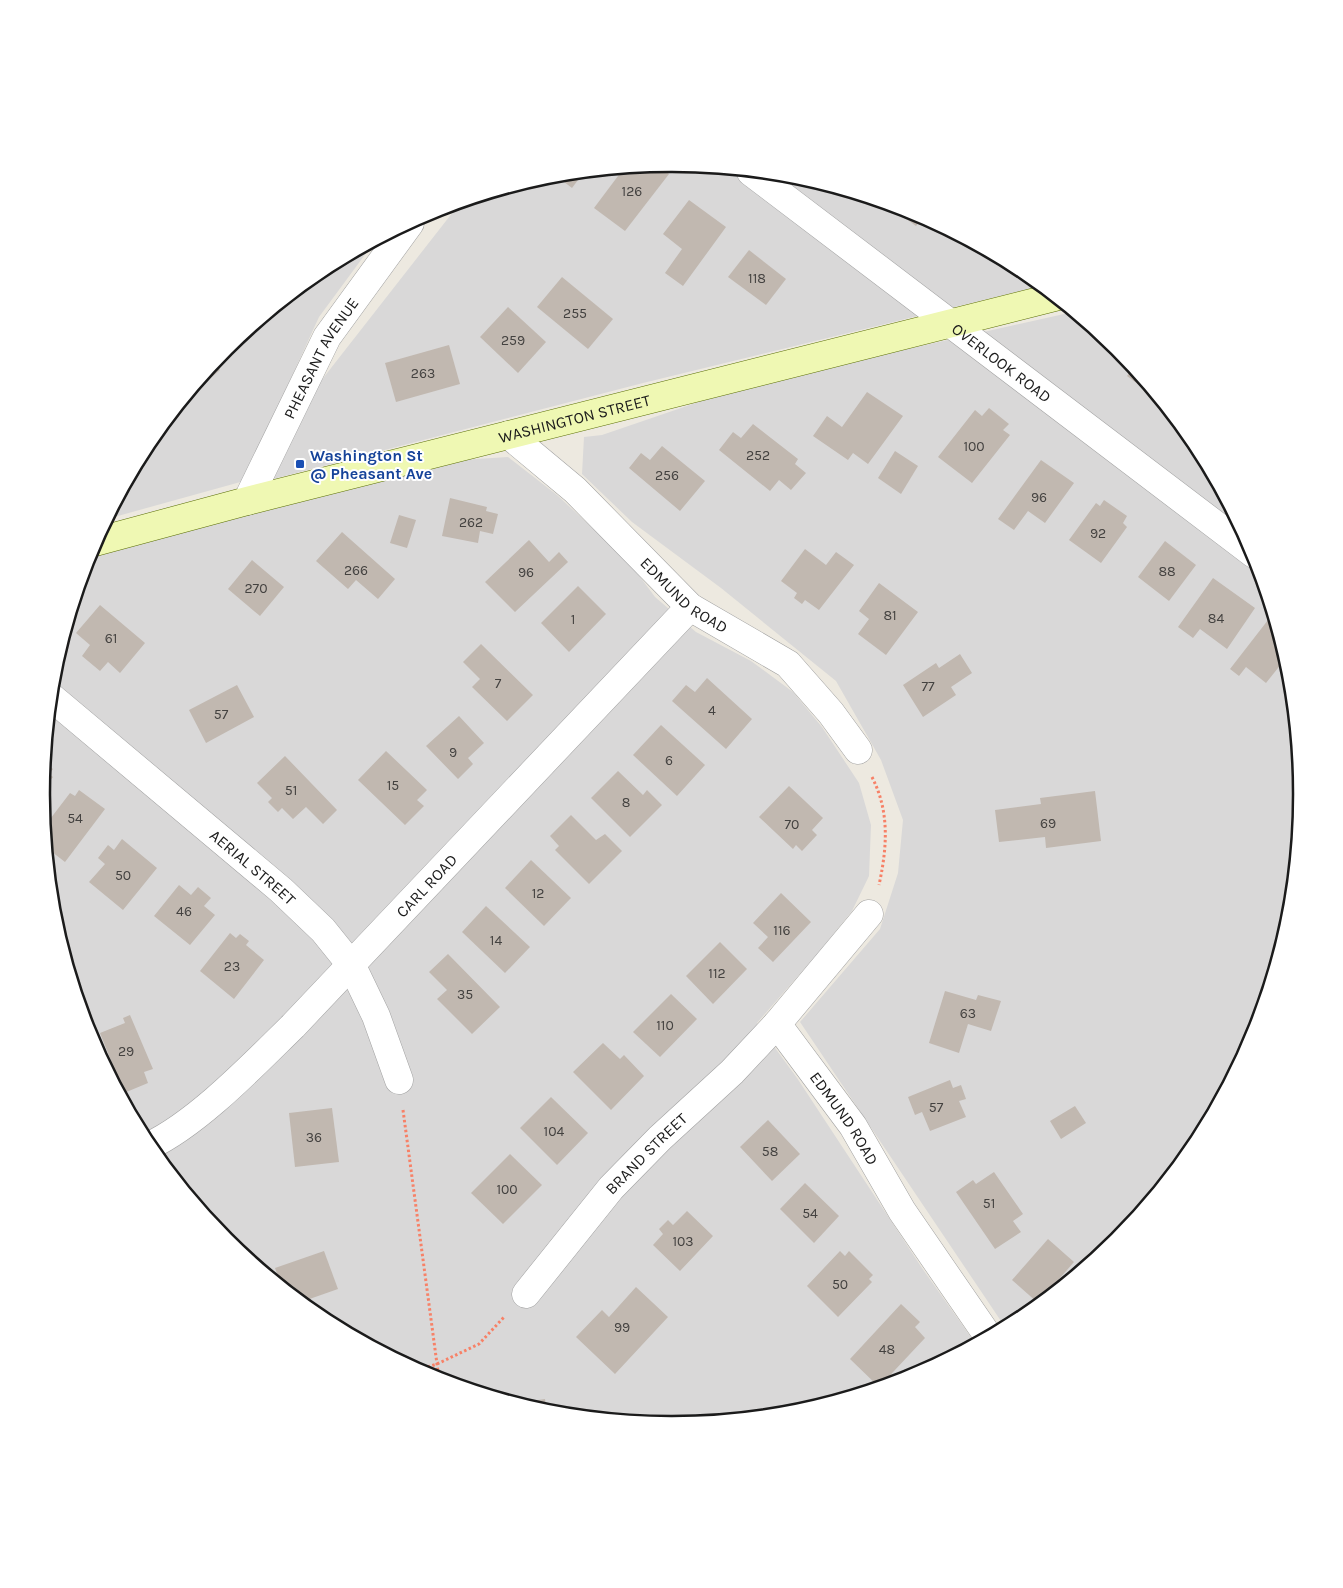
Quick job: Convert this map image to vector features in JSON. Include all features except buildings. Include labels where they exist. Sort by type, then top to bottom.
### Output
[{"type":"street","name":"OVERLOOK ROAD","points":[[760,179],[1240,543]]},
{"type":"street","name":"PHEASANT AVENUE","points":[[247,501],[327,337],[401,235]]},
{"type":"street","name":"WASHINGTON STREET","points":[[105,539],[247,501],[1047,299]]},
{"type":"street","name":"EDMUND ROAD","points":[[509,435],[575,490],[690,607],[788,664],[831,713],[858,750]]},
{"type":"street","name":"CARL ROAD","points":[[157,1142],[205,1107],[250,1068],[352,966],[690,607]]},
{"type":"street","name":"AERIAL STREET","points":[[57,702],[281,890],[323,930],[352,966],[376,1016],[399,1080]]},
{"type":"street","points":[[777,1024],[869,914]]},
{"type":"street","name":"EDMUND ROAD","points":[[777,1024],[853,1126],[902,1211],[984,1331]]},
{"type":"street","name":"BRAND STREET","points":[[526,1294],[611,1188],[660,1138],[732,1072],[777,1024]]},
{"type":"path","points":[[858,750],[877,787],[884,809],[886,829],[881,874],[869,914]]},
{"type":"path","points":[[399,1080],[437,1369]]},
{"type":"path","points":[[430,1366],[479,1344],[526,1294]]},
{"type":"shaded area","points":[[672,172],[753,178],[793,184],[871,205],[909,220],[982,256],[1032,288],[643,383],[273,479],[317,386],[452,213],[472,205],[550,184],[590,178]]},
{"type":"shaded area","points":[[366,253],[319,317],[244,481],[115,517],[133,483],[155,449],[204,384],[262,327],[293,301],[326,277]]},
{"type":"shaded area","points":[[1065,314],[1111,355],[1139,384],[1165,416],[1210,483],[1246,556],[1260,594],[1272,633],[1288,713],[1292,753],[1293,794],[1292,835],[1288,875],[1272,955],[1246,1032],[1229,1069],[1210,1105],[1188,1139],[1139,1204],[1081,1261],[1050,1287],[1001,1321],[800,1022],[880,929],[898,873],[903,820],[881,760],[836,681],[721,588],[632,522],[582,474],[584,437],[602,435],[722,394],[863,359]]},
{"type":"shaded area","points":[[508,457],[557,495],[629,562],[655,597],[696,632],[751,661],[793,692],[822,727],[859,783],[871,825],[869,876],[852,911],[757,1023],[797,1078],[922,1268],[971,1338],[909,1368],[871,1383],[793,1404],[753,1410],[672,1416],[631,1414],[550,1404],[511,1394],[472,1383],[397,1351],[326,1311],[293,1287],[262,1261],[204,1204],[178,1172],[133,1105],[97,1032],[71,955],[55,875],[51,835],[51,753],[55,713],[71,633],[98,553],[461,460]]},
{"type":"place","name":"Washington St @ Pheasant Ave","points":[[300,464]]}]
